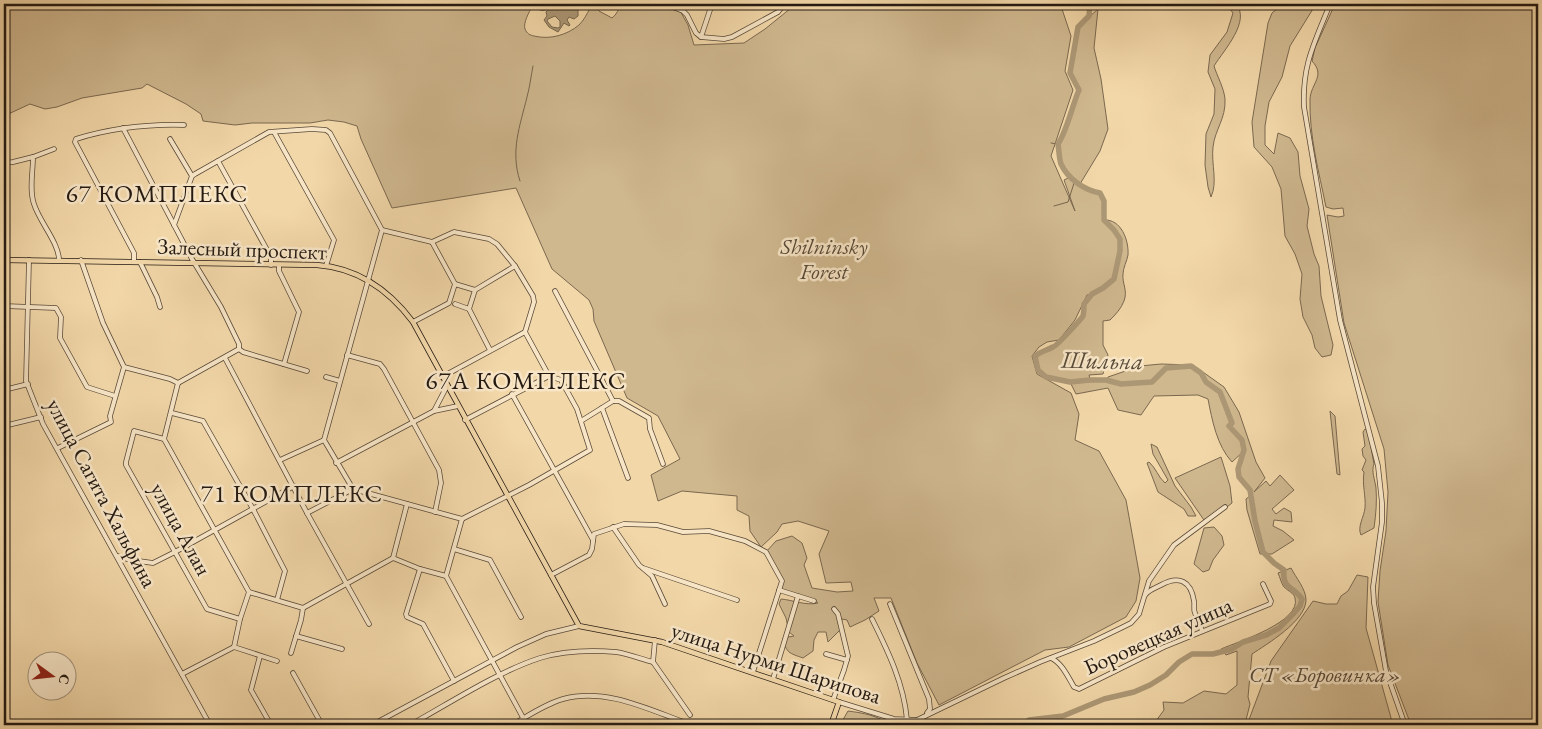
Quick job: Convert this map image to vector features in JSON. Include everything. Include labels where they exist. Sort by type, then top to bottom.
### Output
[{"type":"main road","name":"Залесный проспект","points":[[4,260],[326,266],[367,279],[394,300],[413,322],[446,386],[579,626]]},
{"type":"main road","name":"улица Нурми Шарипова","points":[[579,626],[655,640],[840,702]]},
{"type":"main road","points":[[831,725],[840,702]]},
{"type":"street","points":[[665,4],[683,11],[696,33],[701,37],[724,39],[732,37],[778,12],[784,4]]},
{"type":"street","points":[[701,37],[712,4]]},
{"type":"street","points":[[1330,4],[1309,54],[1305,73],[1304,107],[1340,320],[1378,466],[1382,522],[1373,587],[1374,603],[1386,671],[1405,725]]},
{"type":"street","points":[[134,262],[134,252],[75,142],[76,139],[123,128],[184,125]]},
{"type":"street","points":[[123,128],[174,225],[221,308],[239,344],[239,349]]},
{"type":"street","points":[[174,225],[192,176],[263,135],[274,132],[326,130],[330,133],[382,230],[324,440],[353,489],[462,519],[529,485],[590,450],[577,409],[562,380],[549,376],[465,420]]},
{"type":"street","points":[[274,132],[334,240],[326,266]]},
{"type":"street","points":[[170,138],[192,176]]},
{"type":"street","points":[[4,163],[33,157],[54,149]]},
{"type":"street","points":[[33,157],[33,201],[58,252],[59,260]]},
{"type":"street","points":[[218,161],[271,257],[271,265]]},
{"type":"street","points":[[382,230],[432,242],[454,232],[489,239],[496,244],[516,266],[533,296],[534,302],[525,332],[549,376]]},
{"type":"street","points":[[432,242],[455,284],[475,290]]},
{"type":"street","name":"улица Сагита Хальфина","points":[[29,260],[26,373],[28,384],[41,417],[210,725]]},
{"type":"street","points":[[58,448],[111,422],[110,416],[124,367],[106,330],[81,260]]},
{"type":"street","points":[[140,262],[160,307]]},
{"type":"street","points":[[279,265],[279,271],[299,312],[284,364]]},
{"type":"street","points":[[469,309],[475,290],[516,266]]},
{"type":"street","points":[[413,322],[449,303],[455,284]]},
{"type":"street","points":[[555,290],[613,402]]},
{"type":"street","points":[[456,304],[469,309],[490,350]]},
{"type":"street","points":[[4,306],[56,308],[61,317],[60,338],[87,388],[116,396]]},
{"type":"street","points":[[442,377],[525,332]]},
{"type":"street","points":[[178,383],[239,349]]},
{"type":"street","points":[[239,349],[243,352],[307,371]]},
{"type":"street","points":[[347,355],[380,364],[384,369],[441,476],[436,512]]},
{"type":"street","points":[[225,358],[307,513],[348,583],[369,624]]},
{"type":"street","points":[[124,367],[170,379],[178,383]]},
{"type":"street","points":[[326,377],[340,381]]},
{"type":"street","points":[[178,383],[164,440],[249,592],[303,608],[393,558],[407,504]]},
{"type":"street","points":[[4,390],[28,384]]},
{"type":"street","points":[[434,411],[446,386]]},
{"type":"street","points":[[512,394],[594,540]]},
{"type":"street","points":[[581,421],[613,402],[619,401],[649,418],[650,429],[663,464]]},
{"type":"street","points":[[336,463],[434,411],[458,406]]},
{"type":"street","points":[[602,408],[628,478]]},
{"type":"street","points":[[172,412],[203,422],[253,509],[285,571],[277,600]]},
{"type":"street","points":[[4,426],[41,417]]},
{"type":"street","name":"улица Алан","points":[[164,440],[134,431],[126,465],[208,609],[240,619]]},
{"type":"street","points":[[280,460],[324,440]]},
{"type":"street","points":[[117,556],[153,563],[294,486]]},
{"type":"street","points":[[307,513],[353,489]]},
{"type":"street","points":[[923,725],[916,720],[927,713],[1094,641],[1131,623],[1139,614],[1149,581],[1174,545],[1225,507]]},
{"type":"street","points":[[462,519],[446,576],[527,725]]},
{"type":"street","points":[[551,575],[589,555],[592,549],[594,534],[624,524],[658,524],[683,532],[709,531],[745,540],[766,552],[782,581],[753,672]]},
{"type":"street","points":[[613,527],[639,565],[652,576],[666,604]]},
{"type":"street","points":[[454,549],[490,560],[521,617]]},
{"type":"street","points":[[393,558],[420,569],[446,576]]},
{"type":"street","points":[[643,568],[737,600]]},
{"type":"street","points":[[420,569],[406,614],[407,617],[423,624],[454,681]]},
{"type":"street","points":[[652,576],[660,574]]},
{"type":"street","points":[[1144,595],[1148,591],[1171,580],[1186,583],[1190,589],[1194,601],[1195,614],[1202,631]]},
{"type":"street","name":"Боровецкая улица","points":[[1051,658],[1060,664],[1074,687],[1078,689],[1164,647],[1270,604],[1271,601],[1263,584]]},
{"type":"street","points":[[779,590],[814,601]]},
{"type":"street","points":[[234,647],[240,619],[249,592]]},
{"type":"street","points":[[773,679],[798,596]]},
{"type":"street","points":[[890,604],[929,699],[930,709],[927,713]]},
{"type":"street","points":[[291,653],[303,608]]},
{"type":"street","points":[[833,700],[847,660],[848,651],[838,614],[834,609]]},
{"type":"street","points":[[872,619],[889,655],[903,694],[907,720]]},
{"type":"street","points":[[372,725],[491,660],[546,634],[579,626]]},
{"type":"street","points":[[296,636],[342,649]]},
{"type":"street","points":[[653,662],[655,640]]},
{"type":"street","points":[[182,674],[234,647],[277,661]]},
{"type":"street","points":[[410,725],[500,676],[538,658],[568,652],[592,651],[616,652],[653,662],[690,715]]},
{"type":"street","points":[[826,654],[847,660]]},
{"type":"street","points":[[260,656],[251,684],[251,690],[271,725]]},
{"type":"street","points":[[292,673],[322,725]]},
{"type":"street","points":[[512,725],[562,699],[582,696],[609,697],[625,701],[692,725]]},
{"type":"street","name":"улица Нурми Шарипова","points":[[840,702],[894,719],[916,720]]},
{"type":"street","points":[[421,719],[424,725]]},
{"type":"green space","name":"Shilninsky Forest","points":[[4,4],[119,4],[124,10],[129,4],[551,4],[544,10],[532,7],[525,24],[525,29],[529,34],[546,37],[558,36],[574,29],[579,25],[590,8],[596,6],[599,11],[612,18],[623,4],[662,4],[679,9],[688,25],[694,45],[744,43],[796,4],[1062,4],[1071,36],[1065,71],[1073,90],[1051,156],[1075,211],[1064,180],[1070,177],[1060,163],[1058,144],[1067,125],[1078,90],[1070,73],[1078,27],[1098,9],[1094,48],[1101,79],[1108,129],[1100,151],[1080,184],[1089,191],[1100,193],[1104,201],[1104,220],[1115,223],[1123,232],[1127,243],[1128,255],[1123,272],[1124,301],[1120,309],[1110,320],[1103,321],[1103,345],[1108,355],[1103,374],[1089,375],[1090,379],[1106,380],[1108,377],[1140,366],[1161,364],[1193,365],[1224,387],[1239,412],[1256,462],[1265,478],[1254,492],[1266,481],[1270,486],[1280,475],[1294,490],[1272,509],[1276,514],[1284,508],[1291,512],[1292,522],[1274,520],[1273,526],[1294,540],[1272,554],[1260,554],[1247,510],[1246,499],[1250,496],[1250,493],[1239,476],[1239,467],[1244,451],[1232,462],[1227,456],[1216,432],[1208,399],[1198,395],[1154,396],[1141,415],[1118,410],[1108,388],[1076,394],[1070,382],[1046,377],[1042,374],[1035,356],[1055,346],[1083,316],[1084,304],[1092,294],[1087,295],[1075,320],[1059,340],[1047,342],[1039,347],[1032,356],[1037,374],[1071,393],[1079,414],[1075,440],[1099,451],[1126,500],[1140,578],[1136,601],[1126,617],[1069,647],[1045,650],[939,705],[917,663],[891,598],[874,598],[879,611],[850,627],[847,620],[842,619],[840,630],[828,642],[826,632],[818,632],[814,640],[813,651],[803,658],[794,655],[787,650],[784,643],[783,638],[794,636],[789,632],[786,618],[779,604],[781,599],[813,604],[818,603],[779,590],[782,581],[766,552],[776,541],[792,536],[802,543],[807,558],[804,565],[812,588],[837,592],[853,591],[851,582],[826,583],[819,554],[829,531],[798,521],[782,524],[777,532],[761,547],[750,531],[749,516],[737,510],[737,496],[682,491],[658,501],[651,475],[680,459],[658,416],[627,398],[594,321],[593,309],[589,300],[552,269],[516,188],[392,208],[357,126],[328,120],[310,123],[252,123],[235,125],[203,121],[201,114],[186,104],[147,84],[142,88],[82,98],[57,107],[45,109],[30,104],[4,116]]},
{"type":"green space","points":[[1226,4],[1236,4],[1240,11],[1240,19],[1234,35],[1214,66],[1223,91],[1225,106],[1213,147],[1214,185],[1211,197],[1205,165],[1206,134],[1214,114],[1215,89],[1208,72],[1210,55],[1227,32],[1233,13]]},
{"type":"green space","points":[[1283,4],[1316,4],[1290,46],[1282,77],[1269,102],[1265,126],[1265,145],[1274,154],[1278,133],[1290,138],[1298,152],[1300,176],[1309,209],[1307,226],[1319,266],[1321,296],[1333,345],[1331,355],[1322,357],[1315,348],[1312,335],[1303,317],[1300,299],[1302,274],[1295,254],[1285,236],[1281,189],[1272,167],[1254,147],[1252,122],[1268,23],[1272,13]]},
{"type":"green space","points":[[1335,4],[1538,4],[1538,725],[1411,725],[1388,665],[1378,602],[1386,531],[1388,492],[1384,449],[1344,323],[1327,215],[1344,216],[1343,208],[1333,209],[1326,207],[1311,127],[1310,99],[1318,75],[1316,66],[1312,61],[1315,48]]},
{"type":"green space","points":[[1330,411],[1335,416],[1340,475],[1337,474]]},
{"type":"green space","points":[[1365,429],[1368,431],[1374,464],[1376,503],[1374,528],[1361,535],[1360,525],[1365,508],[1364,472],[1362,470],[1366,460],[1362,449],[1365,446],[1363,432]]},
{"type":"green space","points":[[1151,444],[1157,447],[1175,486],[1196,516],[1188,516],[1184,509],[1158,492],[1147,463],[1151,464],[1165,483],[1168,480],[1153,454]]},
{"type":"green space","points":[[1221,457],[1230,486],[1232,503],[1206,523],[1175,478]]},
{"type":"green space","points":[[1214,527],[1222,536],[1224,545],[1213,560],[1209,570],[1203,572],[1194,564],[1204,528]]},
{"type":"green space","points":[[1291,568],[1304,592],[1306,600],[1304,608],[1293,624],[1252,654],[1248,697],[1250,704],[1245,724],[1153,725],[1164,710],[1163,702],[1183,703],[1204,691],[1226,694],[1237,685],[1237,651],[1226,655],[1221,649],[1267,630],[1289,615],[1294,607],[1295,598],[1284,587],[1278,573]]},
{"type":"green space","name":"СТ «Боровинка»","points":[[1357,575],[1368,577],[1366,628],[1393,725],[1247,725],[1271,661],[1313,601],[1337,604],[1341,596],[1348,591]]},
{"type":"green space","points":[[848,711],[875,717],[890,725],[840,725]]},
{"type":"green space","points":[[1046,719],[1041,725],[1021,725],[1029,720]]},
{"type":"shaded area","points":[[553,4],[583,4],[581,8],[578,8],[578,16],[574,19],[569,17],[567,20],[570,25],[564,23],[558,32],[549,27],[544,20],[547,16],[546,12]],"holes":[[[555,16],[560,21],[560,27],[558,28],[552,27],[547,21]]]},
{"type":"waterway","name":"Шильна","points":[[1021,725],[1029,720],[1063,716],[1104,699],[1134,692],[1166,675],[1179,662],[1192,654],[1213,654],[1232,649],[1243,642],[1266,635],[1279,628],[1300,606],[1302,599],[1286,584],[1284,570],[1263,552],[1250,490],[1239,477],[1238,469],[1244,450],[1242,440],[1229,426],[1232,423],[1220,392],[1206,382],[1201,373],[1191,366],[1166,368],[1152,382],[1121,384],[1106,380],[1070,382],[1046,377],[1038,370],[1035,356],[1059,342],[1083,316],[1084,304],[1092,294],[1114,279],[1120,251],[1120,239],[1104,220],[1104,201],[1100,193],[1094,192],[1072,179],[1061,164],[1059,157],[1058,144],[1079,90],[1070,73],[1078,27],[1089,16],[1090,4]]},
{"type":"waterway","points":[[520,181],[516,159],[517,139],[533,66]]},
{"type":"waterway","name":"Шильна","points":[[1051,143],[1058,144]]},
{"type":"waterway","points":[[1054,206],[1068,202],[1075,180]]},
{"type":"district","name":"67 КОМПЛЕКС","points":[[157,193]]},
{"type":"district","name":"67А КОМПЛЕКС","points":[[526,380]]},
{"type":"district","name":"71 КОМПЛЕКС","points":[[292,493]]}]
